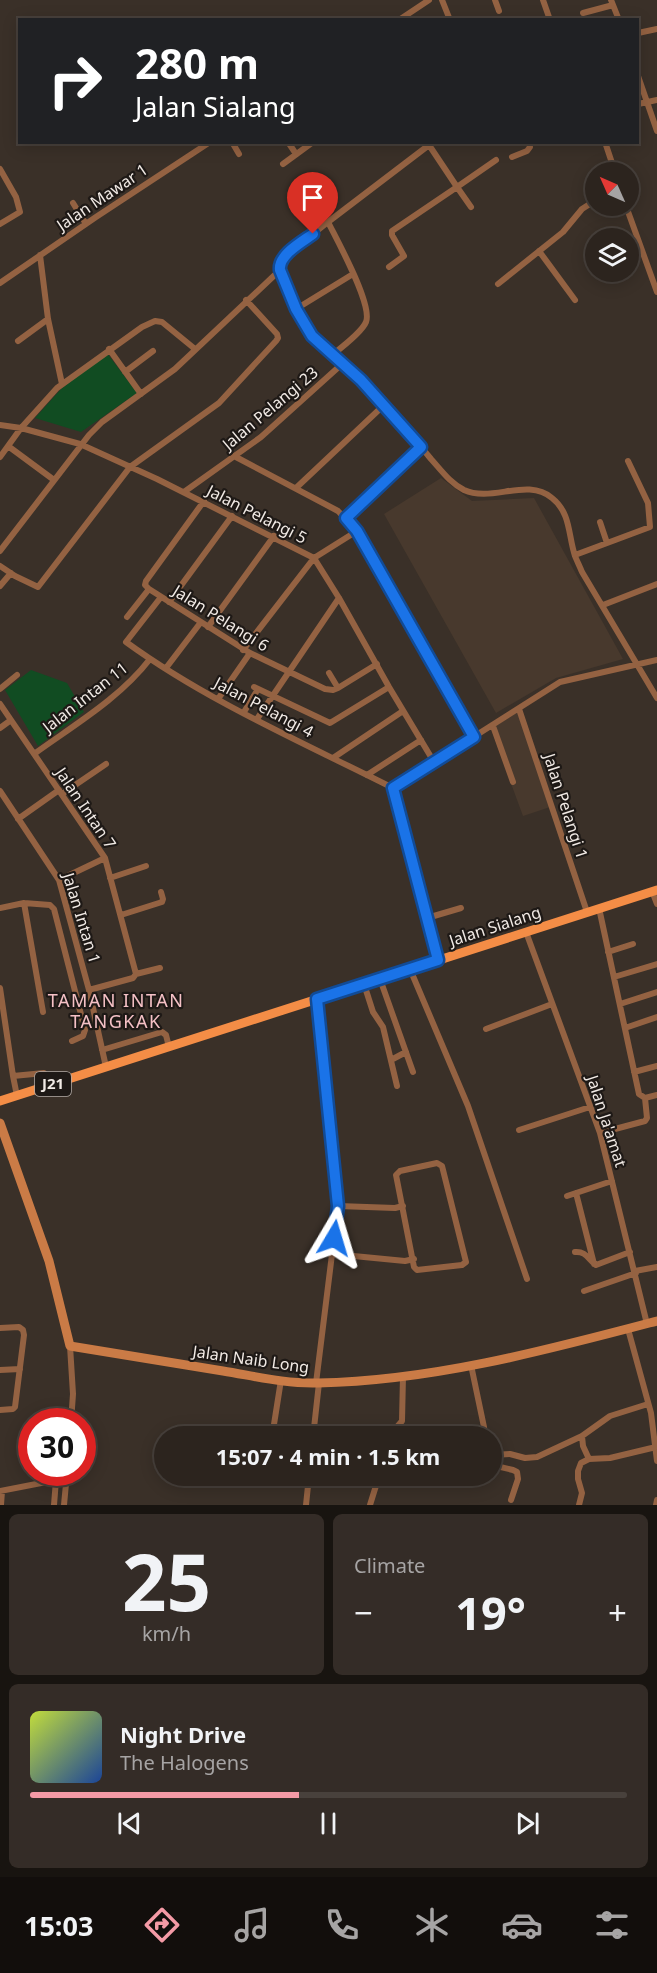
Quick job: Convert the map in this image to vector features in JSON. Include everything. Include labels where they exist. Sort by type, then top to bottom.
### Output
[{"type":"main road","name":"Jalan Sialang","points":[[0,1101],[655,890]]},
{"type":"main road","points":[[0,1123],[49,1261],[70,1346]]},
{"type":"main road","name":"Jalan Naib Long","points":[[70,1346],[281,1380],[318,1383],[402,1376],[471,1365],[657,1321]]},
{"type":"street","points":[[402,18],[429,0]]},
{"type":"street","points":[[442,0],[449,18]]},
{"type":"street","points":[[495,0],[500,11]]},
{"type":"street","points":[[543,0],[549,18]]},
{"type":"street","points":[[583,13],[612,2],[618,18]]},
{"type":"street","points":[[639,33],[657,29]]},
{"type":"street","points":[[639,85],[657,131]]},
{"type":"street","points":[[639,104],[657,100]]},
{"type":"street","name":"Jalan Mawar 1","points":[[0,283],[207,144]]},
{"type":"street","points":[[233,144],[239,154]]},
{"type":"street","points":[[289,144],[296,154]]},
{"type":"street","points":[[283,164],[310,144]]},
{"type":"street","points":[[471,207],[431,144],[282,259],[280,270],[296,309],[312,336],[384,405],[450,480],[469,492],[485,494],[525,490],[549,495],[555,499],[566,514],[575,555],[582,572],[657,698]]},
{"type":"street","points":[[512,157],[527,151],[529,144]]},
{"type":"street","points":[[606,144],[612,162]]},
{"type":"street","points":[[389,267],[404,256],[392,231],[496,160]]},
{"type":"street","points":[[0,169],[16,196],[20,212],[0,224]]},
{"type":"street","points":[[74,203],[86,224]]},
{"type":"street","points":[[498,284],[563,232],[585,206]]},
{"type":"street","points":[[630,216],[657,292]]},
{"type":"street","points":[[327,222],[363,294],[367,316],[365,325],[332,356]]},
{"type":"street","points":[[539,251],[574,300]]},
{"type":"street","points":[[40,255],[48,319],[62,384]]},
{"type":"street","points":[[0,551],[80,444],[102,422],[175,369],[280,270]]},
{"type":"street","points":[[296,309],[353,274]]},
{"type":"street","points":[[0,566],[38,587],[130,467],[219,403],[278,338],[277,334],[246,300]]},
{"type":"street","points":[[18,341],[48,319]]},
{"type":"street","points":[[0,457],[21,428],[62,384],[142,327],[159,321],[195,349]]},
{"type":"street","points":[[109,350],[141,393]]},
{"type":"street","points":[[125,372],[153,351]]},
{"type":"street","name":"Jalan Pelangi 23","points":[[184,492],[261,437],[342,363]]},
{"type":"street","points":[[296,488],[384,405]]},
{"type":"street","name":"Jalan Pelangi 5","points":[[0,425],[21,428],[80,444],[204,501],[314,558],[434,762]]},
{"type":"street","points":[[8,446],[54,480]]},
{"type":"street","points":[[346,518],[421,447]]},
{"type":"street","points":[[234,456],[338,511],[346,518],[357,531],[474,737]]},
{"type":"street","points":[[575,555],[650,526],[648,503],[627,461]]},
{"type":"street","name":"Jalan Pelangi 6","points":[[204,501],[146,580],[145,585],[246,651],[325,689],[338,688]]},
{"type":"street","points":[[649,517],[657,514]]},
{"type":"street","points":[[169,602],[232,516]]},
{"type":"street","points":[[600,522],[607,543]]},
{"type":"street","points":[[218,699],[246,651],[314,558],[357,531]]},
{"type":"street","points":[[208,627],[274,536]]},
{"type":"street","points":[[0,586],[11,573]]},
{"type":"street","points":[[603,605],[657,584]]},
{"type":"street","points":[[127,617],[149,589]]},
{"type":"street","name":"Jalan Pelangi 4","points":[[161,597],[126,642],[150,659],[218,699],[393,788]]},
{"type":"street","points":[[257,719],[339,598]]},
{"type":"street","points":[[166,668],[201,622]]},
{"type":"street","name":"Jalan Intan 11","points":[[34,754],[118,692],[150,659]]},
{"type":"street","points":[[438,960],[393,788],[560,682],[657,660]]},
{"type":"street","points":[[329,673],[338,688],[377,664]]},
{"type":"street","points":[[0,689],[17,675]]},
{"type":"street","points":[[244,712],[256,688],[333,722],[389,687]]},
{"type":"street","name":"Jalan Intan 7","points":[[0,704],[105,858],[136,973]]},
{"type":"street","name":"Jalan Pelangi 1","points":[[519,709],[587,912]]},
{"type":"street","points":[[333,758],[403,711]]},
{"type":"street","points":[[0,728],[11,720]]},
{"type":"street","points":[[493,726],[513,782]]},
{"type":"street","points":[[367,775],[421,740]]},
{"type":"street","points":[[18,819],[106,764]]},
{"type":"street","name":"Jalan Intan 1","points":[[0,791],[59,879],[89,990],[106,1067]]},
{"type":"street","points":[[59,879],[105,858]]},
{"type":"street","points":[[110,878],[146,866]]},
{"type":"street","points":[[655,890],[657,904]]},
{"type":"street","points":[[121,915],[162,902],[161,892]]},
{"type":"street","points":[[0,908],[24,903],[50,905],[54,909],[85,1030],[83,1036],[72,1041]]},
{"type":"street","points":[[24,903],[43,1012]]},
{"type":"street","points":[[427,918],[461,908]]},
{"type":"street","points":[[599,908],[639,1094],[645,1098],[657,1095]]},
{"type":"street","name":"Jalan Ja'amat","points":[[526,932],[600,1133],[647,1324]]},
{"type":"street","points":[[608,952],[633,944]]},
{"type":"street","points":[[614,977],[657,964]]},
{"type":"street","points":[[89,990],[133,978],[136,973],[160,968]]},
{"type":"street","points":[[410,969],[468,1106],[527,1279]]},
{"type":"street","points":[[380,979],[413,1072]]},
{"type":"street","points":[[364,984],[372,1012],[383,1027],[397,1086]]},
{"type":"street","points":[[0,988],[12,1076],[17,1096]]},
{"type":"street","points":[[620,1004],[657,992]]},
{"type":"street","points":[[314,1426],[338,1206],[317,999]]},
{"type":"street","points":[[486,1029],[552,1004]]},
{"type":"street","points":[[625,1028],[657,1017]]},
{"type":"street","points":[[102,1050],[162,1032],[166,1035],[169,1047]]},
{"type":"street","points":[[391,1059],[406,1052]]},
{"type":"street","points":[[634,1072],[657,1066]]},
{"type":"street","points":[[12,1076],[44,1073],[50,1085]]},
{"type":"street","points":[[600,1133],[645,1122],[647,1118],[645,1098]]},
{"type":"street","points":[[519,1130],[590,1107]]},
{"type":"street","points":[[441,1164],[466,1260],[464,1264],[417,1270],[414,1267],[403,1206],[396,1175],[400,1171],[441,1164]]},
{"type":"street","points":[[567,1196],[612,1181]]},
{"type":"street","points":[[576,1193],[594,1264]]},
{"type":"street","points":[[338,1206],[395,1208],[403,1206]]},
{"type":"street","points":[[575,1252],[586,1254],[594,1264]]},
{"type":"street","points":[[594,1264],[630,1252]]},
{"type":"street","points":[[333,1254],[405,1261],[414,1259]]},
{"type":"street","points":[[584,1290],[635,1272],[657,1267]]},
{"type":"street","points":[[0,1328],[19,1327],[23,1330],[24,1335],[15,1407],[0,1410]]},
{"type":"street","points":[[628,1329],[648,1404],[657,1461]]},
{"type":"street","points":[[70,1346],[72,1408]]},
{"type":"street","points":[[471,1365],[484,1426]]},
{"type":"street","points":[[0,1370],[20,1369]]},
{"type":"street","points":[[398,1426],[402,1420],[402,1376]]},
{"type":"street","points":[[274,1426],[281,1380]]},
{"type":"street","points":[[502,1454],[525,1458],[537,1457],[582,1436],[610,1416],[648,1404]]},
{"type":"street","points":[[582,1436],[583,1446],[589,1459]]},
{"type":"street","points":[[579,1505],[582,1493],[578,1471],[581,1463],[589,1459],[610,1458],[656,1447]]},
{"type":"street","points":[[502,1467],[517,1472],[518,1479],[511,1500]]},
{"type":"street","points":[[1,1505],[1,1491],[26,1486]]},
{"type":"street","points":[[54,1505],[56,1486]]},
{"type":"street","points":[[64,1505],[66,1486]]},
{"type":"street","points":[[306,1505],[308,1486]]},
{"type":"street","points":[[370,1505],[377,1486]]},
{"type":"street","points":[[656,1505],[657,1500]]},
{"type":"shaded area","points":[[441,478],[472,501],[534,498],[623,659],[556,678],[496,713],[384,514]]},
{"type":"shaded area","points":[[522,709],[553,806],[523,816],[491,729]]},
{"type":"green space","points":[[107,353],[137,393],[81,432],[35,418],[61,389]]},
{"type":"green space","points":[[31,670],[67,683],[84,712],[38,746],[5,690]]},
{"type":"district","name":"TAMAN INTAN TANGKAK","points":[[116,1011]]},
{"type":"route","points":[[313,234],[280,261],[280,270],[303,323],[322,347],[361,380],[421,447],[346,518],[357,531],[474,737],[393,788],[438,960],[317,999],[335,1162],[338,1206],[334,1238]]}]
